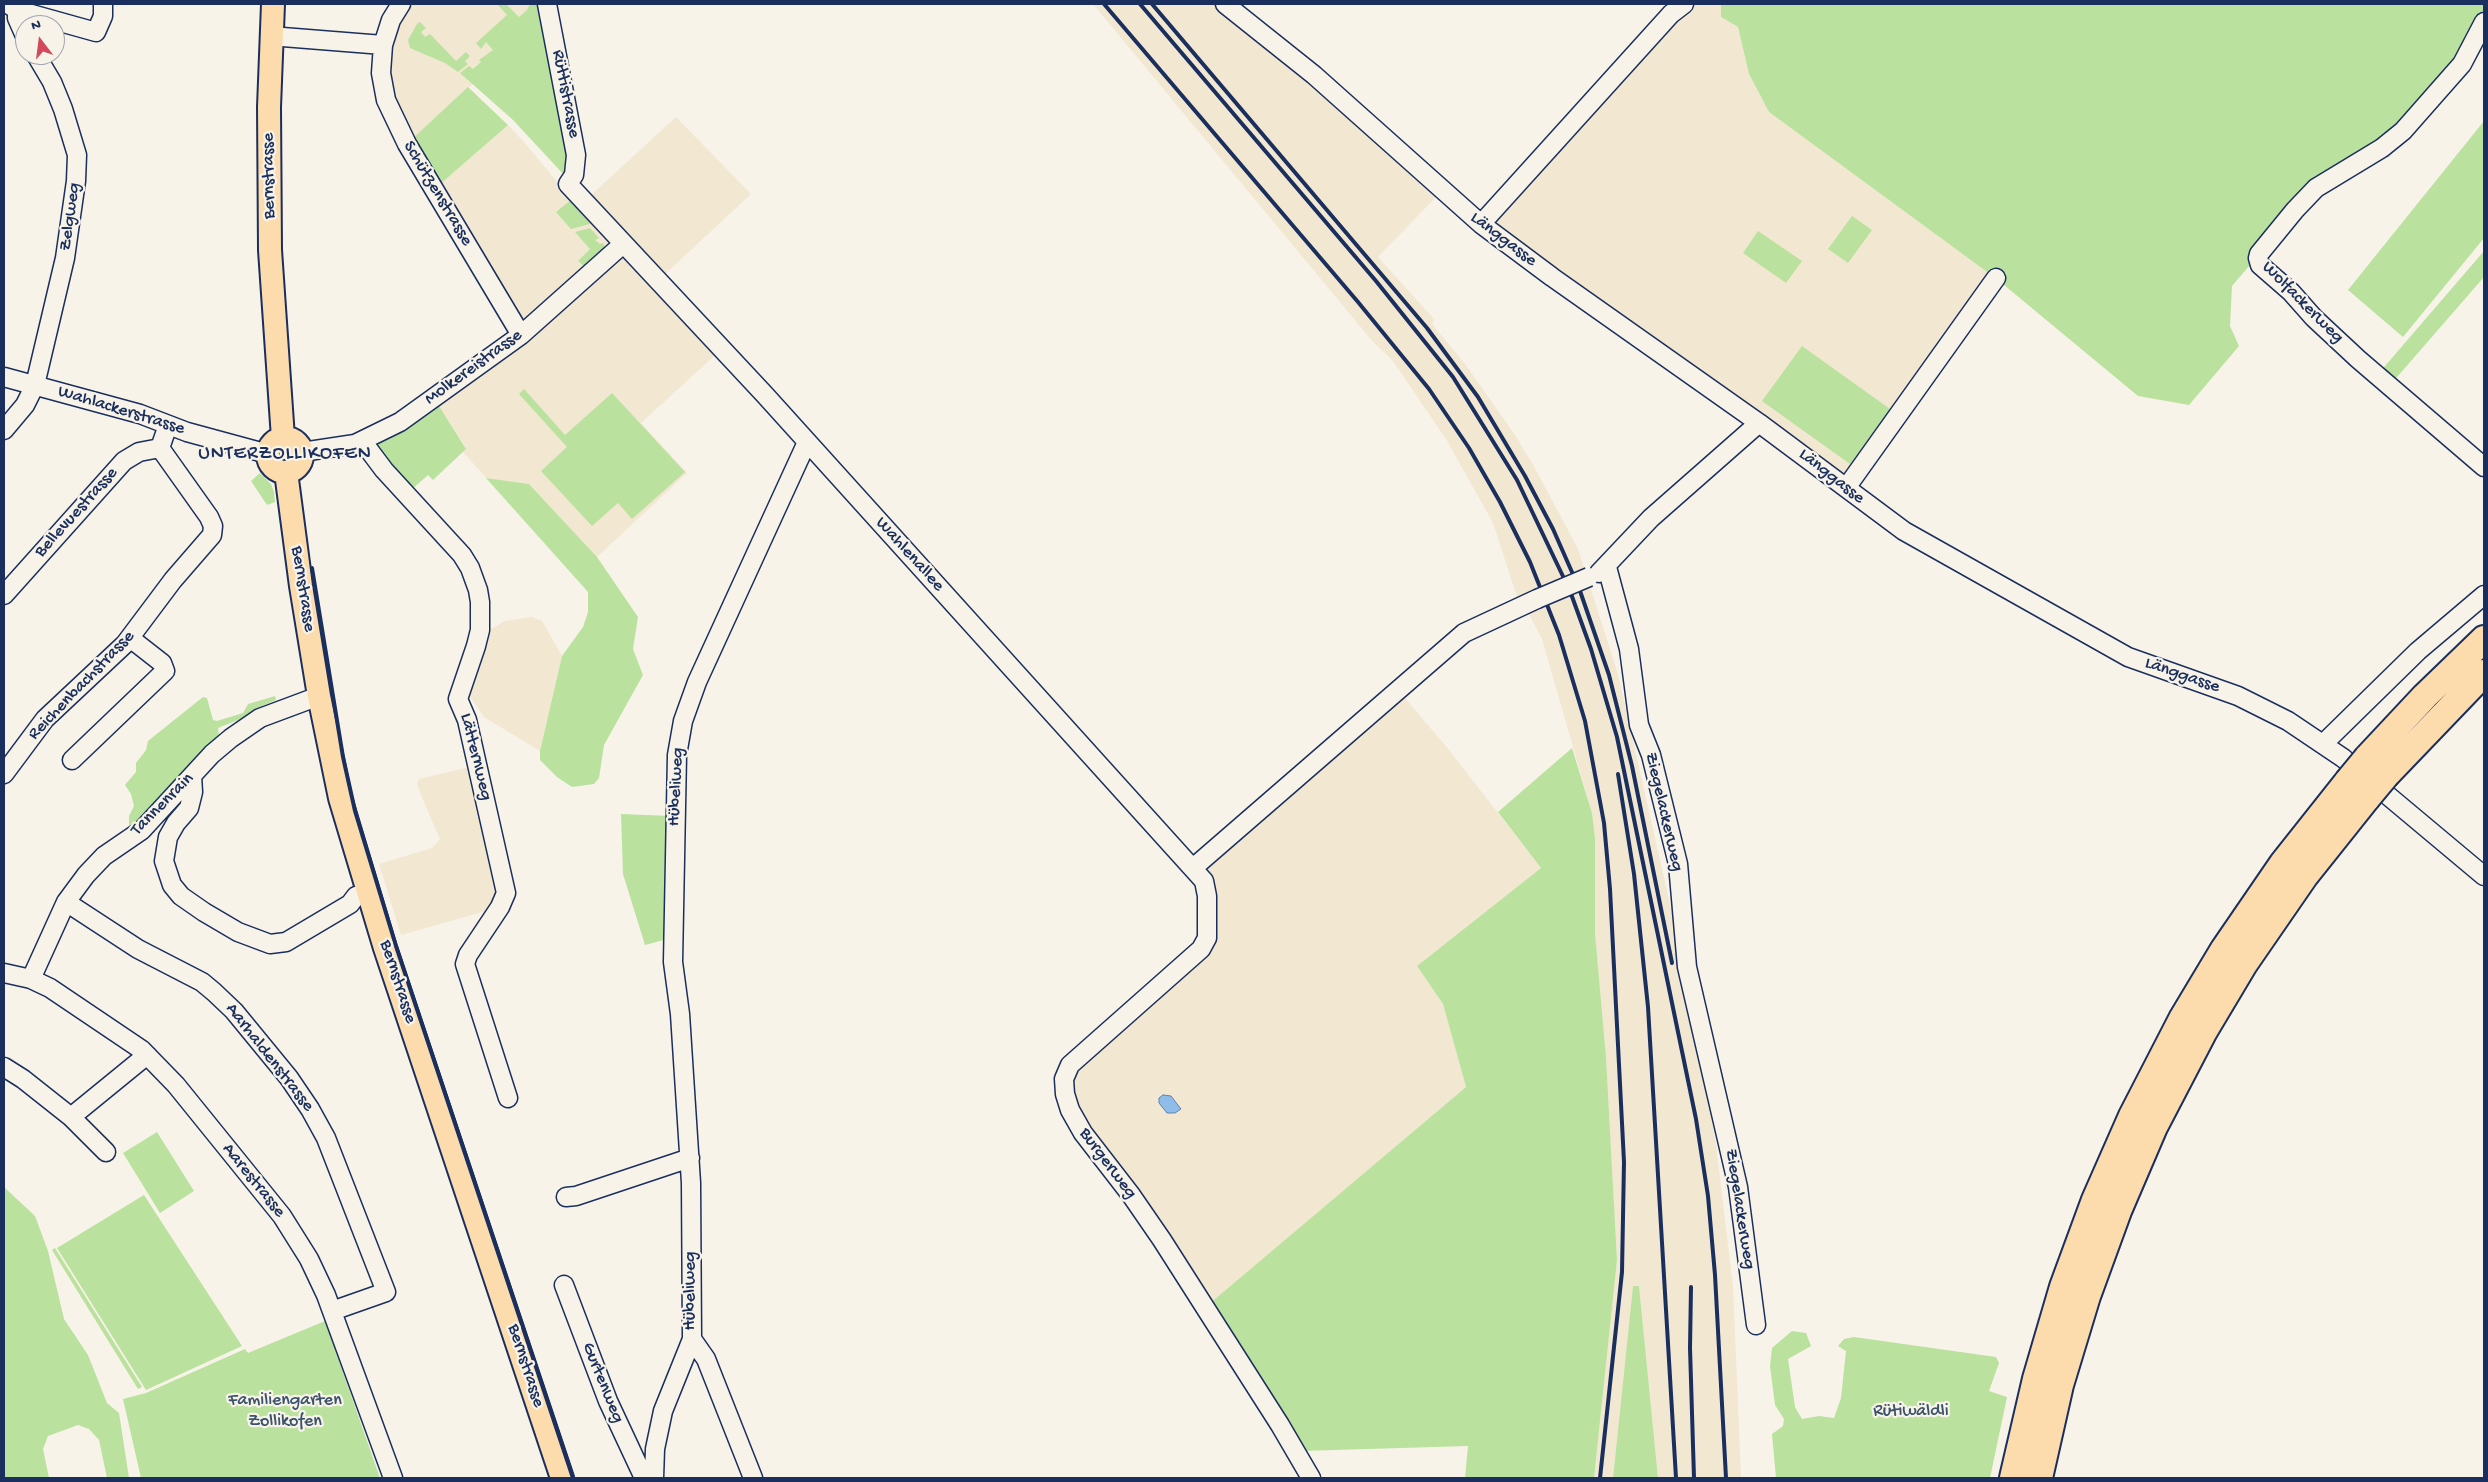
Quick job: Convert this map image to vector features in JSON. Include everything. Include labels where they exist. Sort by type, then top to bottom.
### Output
[{"type":"highway","points":[[2013,1478],[2036,1378],[2066,1279],[2095,1200],[2136,1107],[2182,1019],[2233,935],[2283,863],[2357,789],[2377,766],[2425,696],[2484,639]]},
{"type":"highway","points":[[2377,766],[2484,673]]},
{"type":"highway","points":[[2039,1478],[2060,1385],[2084,1304],[2118,1211],[2154,1127],[2204,1031],[2244,964],[2304,877],[2357,789]]},
{"type":"main road","name":"Bernstrasse","points":[[272,4],[270,36],[270,250],[275,446]]},
{"type":"main road","points":[[288,438],[297,443],[302,452],[298,466],[286,472],[273,467],[275,446],[288,438]]},
{"type":"main road","name":"Bernstrasse","points":[[286,472],[301,586],[319,696],[340,798],[368,892],[562,1478]]},
{"type":"street","points":[[13,7],[96,32],[103,16],[103,4]]},
{"type":"street","name":"Schützenstrasse","points":[[401,4],[391,20],[383,45],[381,73],[390,112],[407,144],[521,335]]},
{"type":"street","name":"Rüttistrasse","points":[[547,4],[576,155],[574,175],[568,184]]},
{"type":"street","name":"Länggasse","points":[[1225,4],[1314,75],[1480,224],[1759,423],[1904,532],[2112,649],[2144,664],[2201,682],[2251,701],[2323,744],[2484,876]]},
{"type":"street","points":[[1480,224],[1670,14],[1684,4]]},
{"type":"street","name":"Wolfackerweg","points":[[2484,22],[2462,64],[2403,131],[2382,148],[2316,188],[2295,210],[2259,254],[2258,258],[2260,266],[2291,292],[2358,359],[2484,467]]},
{"type":"street","points":[[270,36],[383,45]]},
{"type":"street","name":"Zelgweg","points":[[4,430],[25,405],[35,385],[65,258],[76,180],[77,154],[58,94],[42,65]]},
{"type":"street","name":"Wahlenallee","points":[[568,184],[734,361],[1192,868]]},
{"type":"street","name":"Molkereistrasse","points":[[302,452],[330,450],[363,442],[400,422],[521,335],[623,244]]},
{"type":"street","points":[[1846,488],[1996,278]]},
{"type":"street","name":"Wahlackerstrasse","points":[[4,377],[134,412],[168,425],[275,446]]},
{"type":"street","points":[[1192,868],[1464,633],[1589,577],[1607,567],[1651,518],[1759,423]]},
{"type":"street","points":[[160,448],[168,425]]},
{"type":"street","name":"Lätternweg","points":[[363,442],[384,470],[462,555],[470,568],[478,590],[480,630],[458,699],[467,720],[506,893],[500,907],[468,955],[465,964],[508,1098]]},
{"type":"street","name":"Hübeliweg","points":[[654,1478],[655,1449],[660,1419],[669,1389],[692,1339],[690,1158],[680,1014],[673,962],[677,755],[683,721],[697,682],[807,442]]},
{"type":"street","name":"Reichenbachstrasse","points":[[4,774],[45,719],[130,638],[179,572],[206,544],[212,535],[213,526],[209,517],[160,448]]},
{"type":"street","name":"Bellevuestrasse","points":[[4,595],[124,461],[139,452],[160,448]]},
{"type":"street","name":"Ziegelackerweg","points":[[1607,567],[1629,649],[1639,725],[1651,755],[1678,864],[1687,968],[1735,1171],[1756,1325]]},
{"type":"street","points":[[2323,744],[2418,651],[2484,595]]},
{"type":"street","points":[[72,760],[165,671],[162,663],[130,638]]},
{"type":"street","name":"Tannenrain","points":[[31,979],[66,902],[86,875],[104,856],[142,830],[192,776],[231,738],[260,718],[319,696]]},
{"type":"street","points":[[192,776],[193,792],[189,808],[176,823],[168,838],[164,861],[172,885],[181,896],[204,912],[238,932],[270,944],[286,942],[350,904],[356,896],[368,892]]},
{"type":"street","name":"Burgerweg","points":[[1192,868],[1204,882],[1206,890],[1207,938],[1191,959],[1070,1065],[1064,1079],[1065,1094],[1070,1110],[1082,1133],[1131,1195],[1162,1240],[1311,1478]]},
{"type":"street","name":"Aarhaldenstrasse","points":[[66,902],[138,948],[202,982],[234,1011],[289,1078],[318,1123],[386,1292],[332,1311]]},
{"type":"street","name":"Aarestrasse","points":[[4,973],[31,979],[50,988],[147,1055],[176,1085],[282,1216],[309,1259],[332,1311],[393,1478]]},
{"type":"street","points":[[71,1116],[147,1055]]},
{"type":"street","points":[[4,1067],[23,1079],[71,1116],[106,1152]]},
{"type":"street","points":[[566,1197],[576,1196],[690,1158]]},
{"type":"street","name":"Gurtenweg","points":[[564,1285],[608,1402],[644,1478]]},
{"type":"street","points":[[692,1339],[706,1360],[753,1478]]},
{"type":"shaded area","points":[[409,4],[544,4],[474,83],[411,140],[392,99],[387,53]]},
{"type":"shaded area","points":[[1093,4],[1220,4],[1321,87],[1437,196],[1378,257],[1434,319],[1432,324],[1465,364],[1515,435],[1536,470],[1578,549],[1618,674],[1672,913],[1716,1144],[1733,1288],[1741,1478],[1658,1478],[1639,1286],[1633,1286],[1613,1478],[1594,1478],[1617,1260],[1606,1057],[1595,933],[1595,838],[1592,813],[1542,639],[1526,608],[1520,606],[1493,523],[1446,439],[1393,361],[1373,342]]},
{"type":"shaded area","points":[[1690,4],[1721,4],[1721,17],[1738,27],[1749,74],[1769,112],[1998,280],[1846,477],[1490,222]]},
{"type":"shaded area","points":[[676,117],[751,194],[663,276],[725,346],[641,423],[687,473],[597,557],[529,484],[486,478],[463,452],[466,448],[439,406],[531,339],[438,186],[508,125],[578,207]]},
{"type":"shaded area","points":[[531,617],[542,621],[562,656],[540,751],[484,717],[469,695],[470,682],[486,632],[505,621]]},
{"type":"shaded area","points":[[1398,690],[1445,745],[1541,868],[1417,966],[1443,1004],[1466,1087],[1204,1309],[1076,1121],[1070,1065],[1207,938],[1193,868]]},
{"type":"shaded area","points":[[470,767],[500,883],[493,909],[401,935],[379,864],[432,848],[440,839],[417,784],[419,779]]},
{"type":"green space","points":[[497,4],[506,4],[519,17],[527,10],[530,4],[543,4],[573,155],[565,176],[513,120],[460,73],[469,66],[473,69],[481,62],[479,60],[493,50],[486,42],[481,49],[476,43],[507,15]]},
{"type":"green space","points":[[1721,4],[2484,4],[2484,22],[2436,96],[2316,188],[2232,286],[2230,326],[2239,346],[2189,405],[2138,396],[1998,280],[1769,112],[1749,74],[1738,27],[1721,17]]},
{"type":"green space","points":[[420,22],[426,28],[421,32],[425,37],[430,34],[456,61],[466,52],[470,56],[465,61],[468,64],[458,72],[445,63],[410,48],[408,40]]},
{"type":"green space","points":[[468,87],[508,125],[438,186],[411,140]]},
{"type":"green space","points":[[2484,121],[2484,238],[2403,337],[2348,290]]},
{"type":"green space","points":[[571,200],[591,222],[590,224],[571,229],[556,212]]},
{"type":"green space","points":[[1852,216],[1872,230],[1848,263],[1828,249]]},
{"type":"green space","points":[[590,228],[599,238],[595,240],[600,244],[603,243],[605,248],[585,267],[578,261],[590,249],[575,232]]},
{"type":"green space","points":[[1758,231],[1802,261],[1786,283],[1743,253]]},
{"type":"green space","points":[[2484,251],[2484,277],[2391,384],[2379,373]]},
{"type":"green space","points":[[1802,346],[1890,409],[1850,464],[1762,401]]},
{"type":"green space","points":[[524,389],[565,435],[612,393],[685,472],[632,519],[618,503],[592,526],[541,471],[567,447],[519,394]]},
{"type":"green space","points":[[439,406],[466,449],[433,480],[428,475],[410,491],[376,445]]},
{"type":"green space","points":[[260,473],[271,484],[274,492],[275,502],[267,505],[251,481]]},
{"type":"green space","points":[[486,478],[529,484],[597,557],[638,617],[633,649],[643,675],[604,745],[599,778],[594,784],[572,787],[557,777],[540,760],[540,751],[562,656],[583,627],[588,612],[588,592]]},
{"type":"green space","points":[[275,696],[276,700],[257,708],[253,714],[218,728],[219,736],[208,749],[132,829],[129,827],[129,816],[134,806],[131,794],[125,785],[136,772],[136,763],[146,750],[148,741],[203,697],[207,698],[213,720],[217,721],[243,713],[248,704]]},
{"type":"green space","points":[[1572,748],[1592,813],[1595,838],[1595,933],[1606,1057],[1617,1260],[1594,1478],[1465,1478],[1468,1446],[1301,1451],[1208,1305],[1466,1087],[1443,1004],[1417,966],[1541,868],[1498,812]]},
{"type":"green space","points":[[621,814],[671,816],[671,938],[645,945],[623,874]]},
{"type":"green space","points":[[157,1132],[194,1191],[160,1213],[123,1153]]},
{"type":"green space","points":[[4,1187],[35,1216],[48,1251],[64,1319],[88,1355],[107,1403],[119,1413],[129,1478],[107,1478],[99,1440],[89,1429],[78,1425],[48,1436],[43,1449],[49,1478],[4,1478]]},
{"type":"green space","points":[[144,1195],[242,1346],[146,1390],[57,1248]]},
{"type":"green space","points":[[55,1248],[142,1387],[138,1389],[52,1250]]},
{"type":"green space","points":[[1633,1286],[1639,1286],[1658,1478],[1613,1478]]},
{"type":"green space","name":"Familiengarten Zollikofen","points":[[325,1321],[380,1478],[141,1478],[123,1399],[146,1393],[245,1349],[248,1353]]},
{"type":"green space","name":"Rütiwäldli","points":[[1792,1331],[1806,1333],[1811,1346],[1788,1359],[1795,1407],[1802,1419],[1819,1416],[1834,1418],[1841,1398],[1846,1351],[1838,1346],[1844,1339],[1854,1337],[1996,1357],[1999,1363],[1989,1391],[2007,1397],[1990,1478],[1776,1478],[1772,1434],[1783,1426],[1784,1419],[1775,1405],[1770,1366],[1772,1348]]},
{"type":"water","points":[[1163,1095],[1171,1096],[1181,1109],[1175,1113],[1167,1113],[1159,1103],[1159,1098]]},
{"type":"railway","points":[[1104,4],[1358,302],[1429,389],[1469,448],[1500,502],[1530,562],[1559,635],[1585,721],[1604,823],[1610,889],[1624,1162],[1622,1272],[1600,1478]]},
{"type":"railway","points":[[1140,4],[1376,281],[1453,377],[1517,480],[1570,591],[1591,649],[1617,737],[1696,1119],[1708,1196],[1715,1275],[1726,1478]]},
{"type":"railway","points":[[1152,4],[1427,328],[1478,397],[1525,476],[1553,529],[1579,588],[1609,675],[1632,766],[1672,963]]},
{"type":"railway","points":[[312,568],[343,757],[355,811],[396,946],[573,1478]]},
{"type":"railway","points":[[1618,774],[1634,874],[1648,1007],[1676,1478]]},
{"type":"railway","points":[[1691,1287],[1690,1348],[1694,1478]]},
{"type":"district","name":"UNTERZOLLIKOFEN","points":[[285,455]]}]
